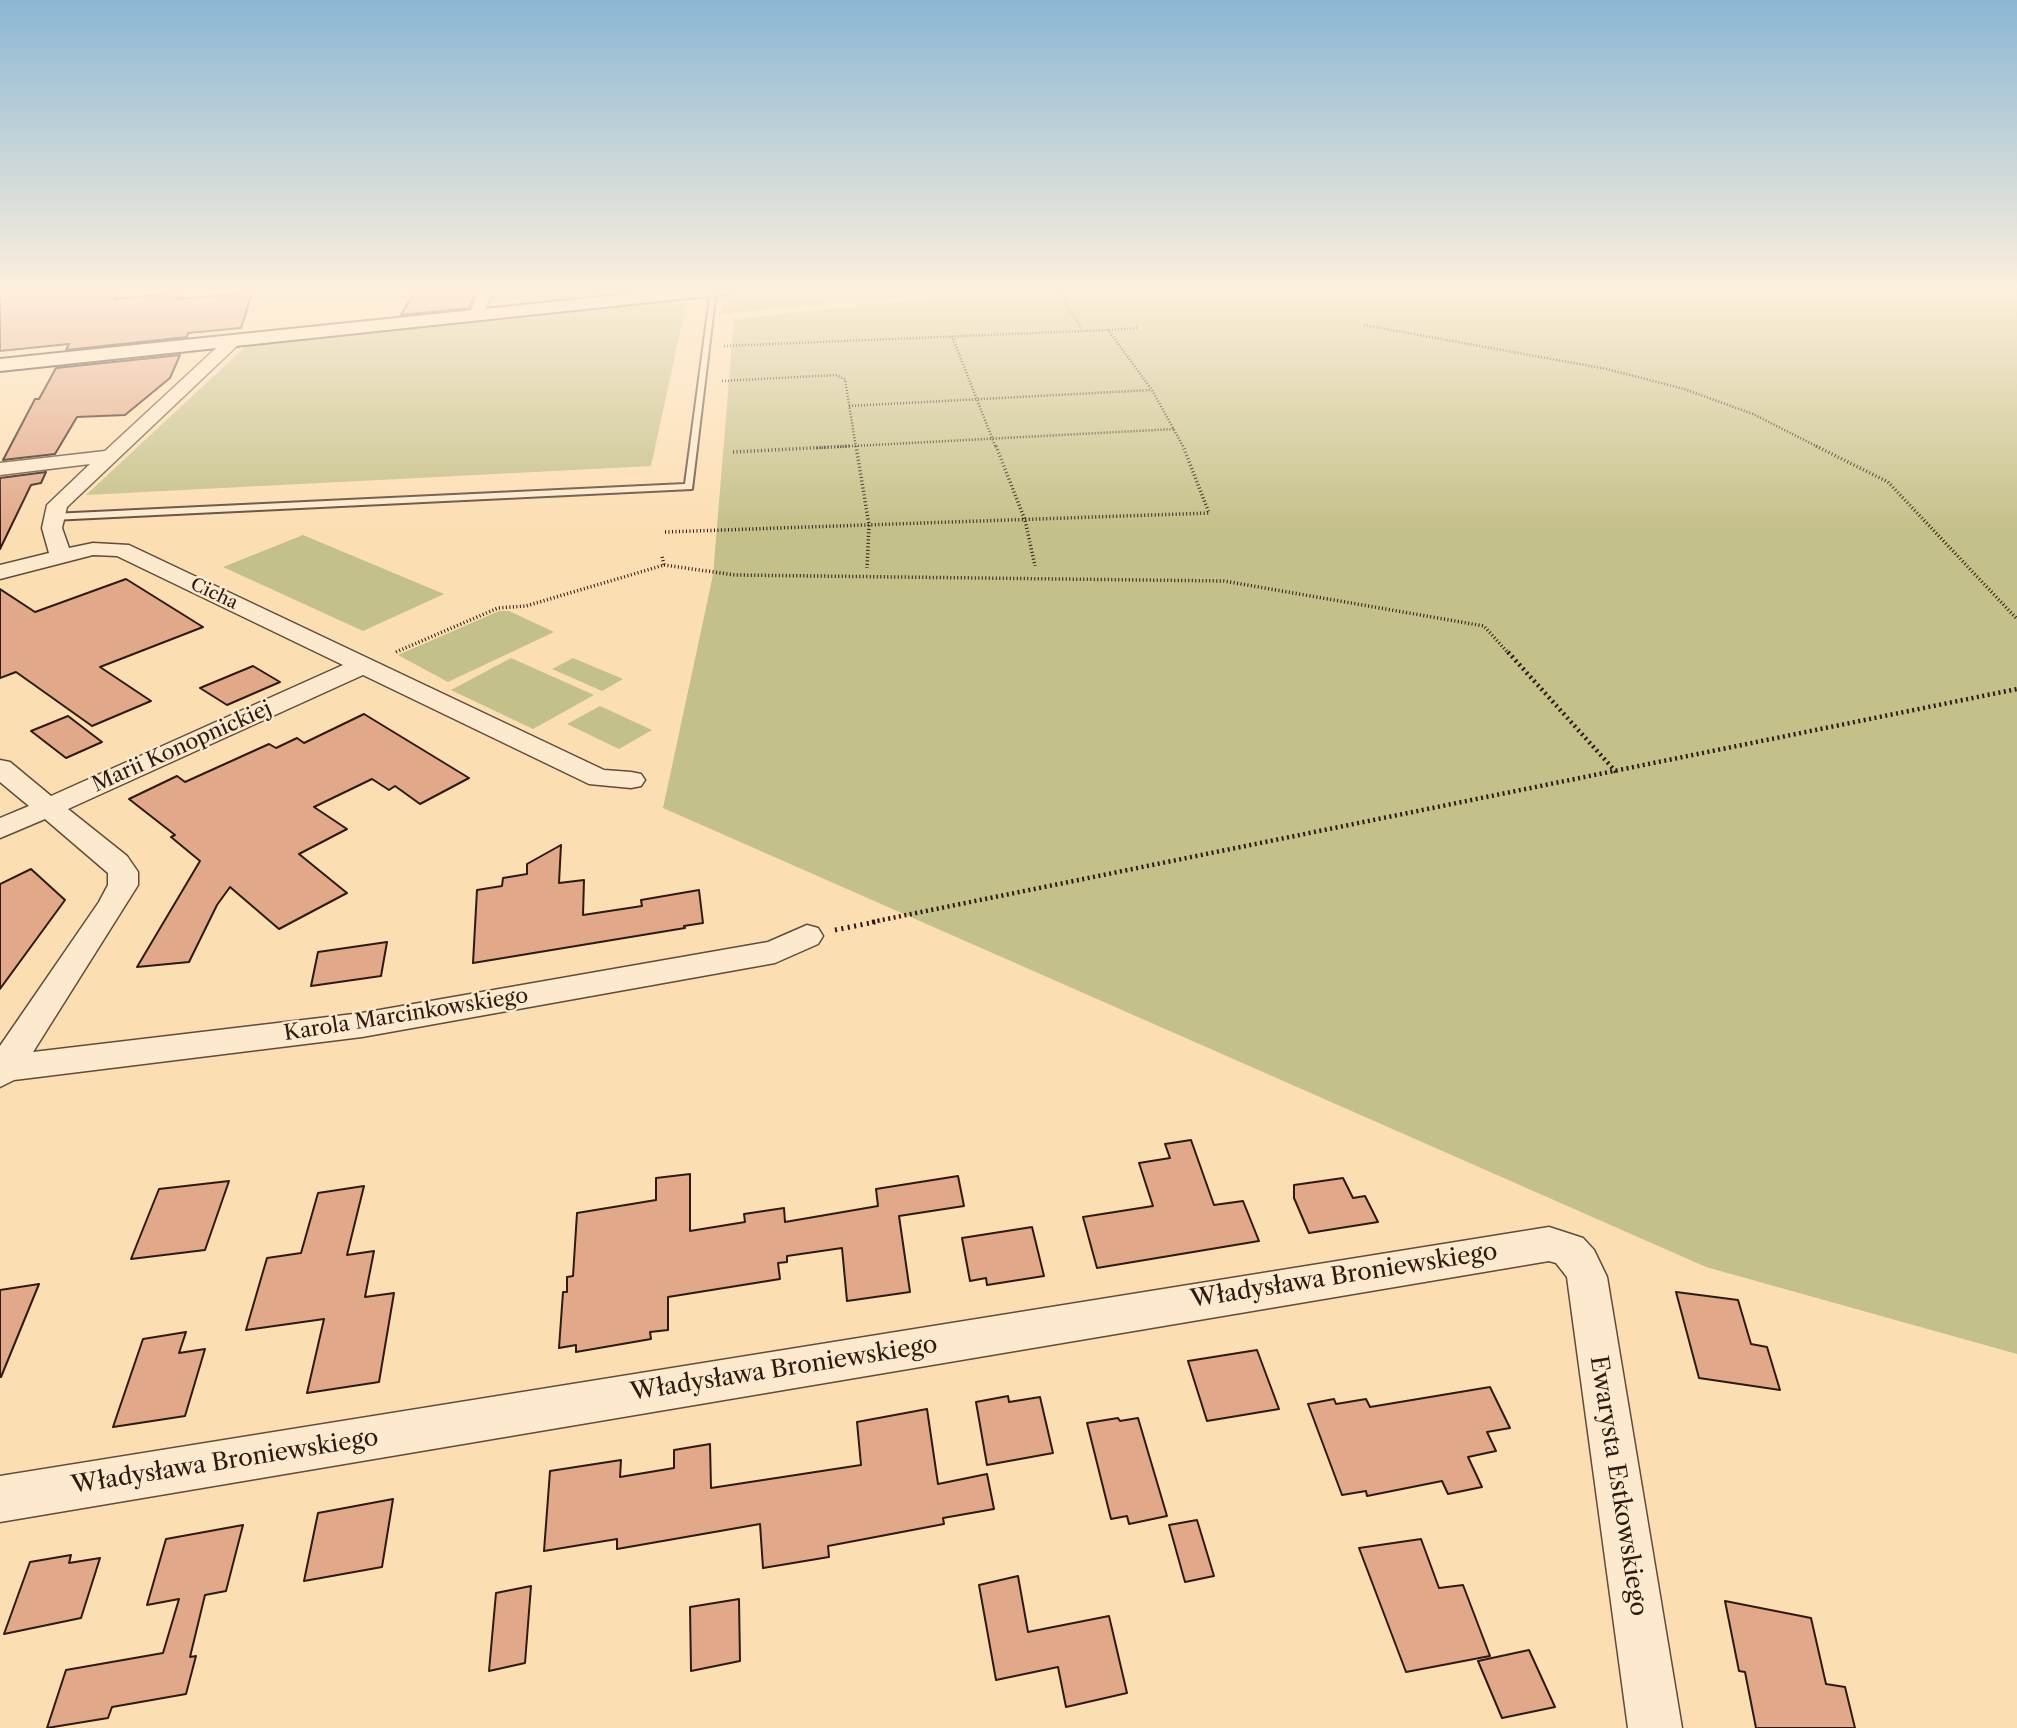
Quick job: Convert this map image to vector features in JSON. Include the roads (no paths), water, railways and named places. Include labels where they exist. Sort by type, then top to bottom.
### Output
[{"type":"street","points":[[61,556],[52,528],[52,517],[57,505],[106,456],[201,370]]},
{"type":"street","points":[[0,469],[106,456]]},
{"type":"street","name":"Cicha","points":[[0,572],[93,549],[121,550],[599,778],[631,780]]},
{"type":"street","name":"Marii Konopnickiej","points":[[0,829],[364,665]]},
{"type":"street","points":[[0,768],[116,863],[123,872],[123,885],[1,1070]]},
{"type":"street","name":"Karola Marcinkowskiego","points":[[1,1070],[362,1025],[775,952],[807,936]]},
{"type":"street","name":"Władysława Broniewskiego","points":[[0,1499],[1532,1245],[1549,1244],[1569,1250]]},
{"type":"street","name":"Ewarysta Estkowskiego","points":[[1569,1250],[1580,1262],[1587,1277],[1655,1728]]},
{"type":"lane","points":[[52,517],[689,487],[703,370]]}]
